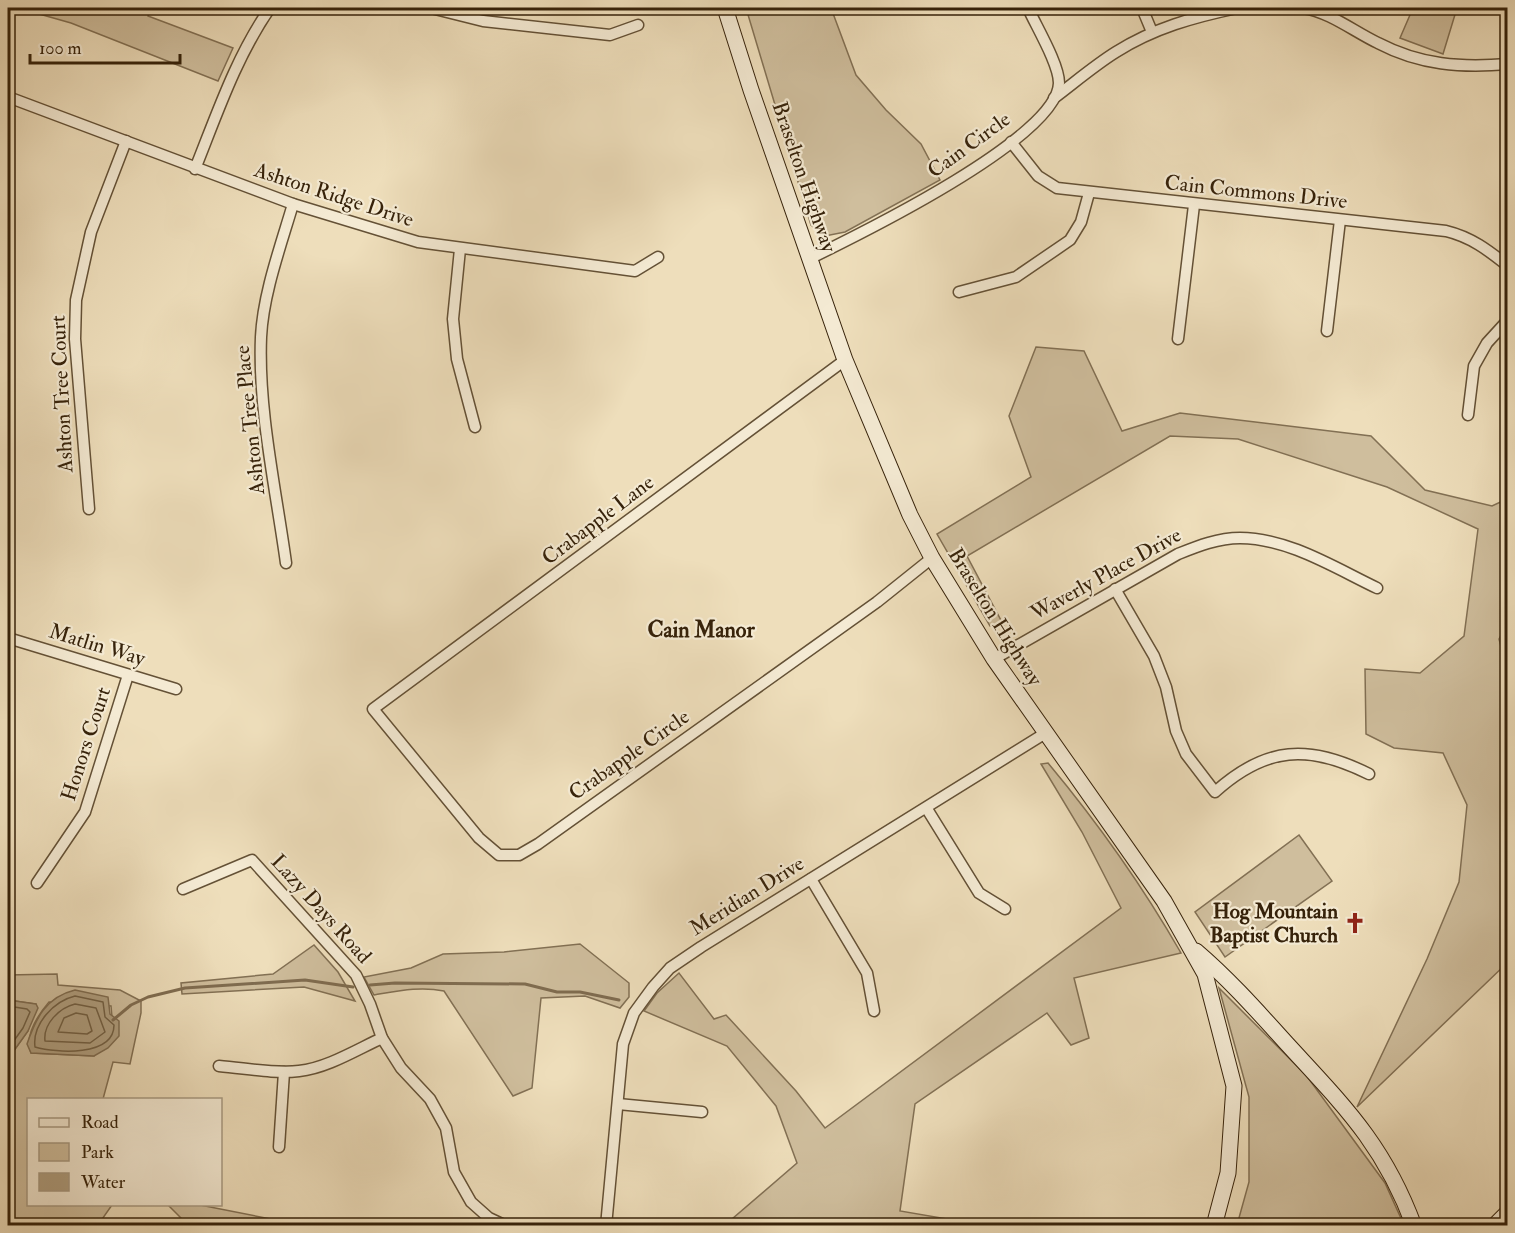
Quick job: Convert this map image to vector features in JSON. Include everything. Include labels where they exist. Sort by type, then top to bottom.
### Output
[{"type":"main road","name":"Braselton Highway","points":[[725,8],[751,90],[845,360],[883,454],[932,558],[994,659],[1044,734],[1164,901],[1192,948],[1212,993],[1234,1086],[1228,1173],[1214,1226]]},
{"type":"main road","points":[[1192,948],[1229,981],[1359,1122],[1393,1176],[1414,1226]]},
{"type":"main road","points":[[1494,1226],[1508,1212]]},
{"type":"street","points":[[195,169],[233,74],[254,31],[270,8]]},
{"type":"street","points":[[431,8],[483,21],[610,35],[638,25]]},
{"type":"street","points":[[1028,8],[1056,70],[1059,84],[1053,99]]},
{"type":"street","points":[[1142,8],[1152,32]]},
{"type":"street","name":"Cain Circle","points":[[810,258],[880,225],[947,187],[990,159],[1037,119],[1053,99],[1116,52],[1152,32],[1191,18],[1237,8]]},
{"type":"street","points":[[1303,8],[1339,21],[1407,57],[1445,66],[1508,64]]},
{"type":"street","name":"Ashton Ridge Drive","points":[[8,97],[293,204],[418,242],[635,271],[658,257]]},
{"type":"street","name":"Ashton Tree Court","points":[[89,509],[75,339],[76,300],[91,232],[126,141]]},
{"type":"street","name":"Cain Commons Drive","points":[[1011,141],[1038,176],[1057,188],[1465,235],[1508,266]]},
{"type":"street","points":[[959,292],[1016,277],[1070,240],[1081,222],[1089,193]]},
{"type":"street","name":"Ashton Tree Place","points":[[286,563],[263,391],[261,335],[275,266],[293,204]]},
{"type":"street","points":[[1178,339],[1194,205]]},
{"type":"street","points":[[1328,331],[1340,220]]},
{"type":"street","points":[[460,249],[453,319],[457,359],[475,427]]},
{"type":"street","points":[[1468,415],[1474,366],[1488,343],[1508,320]]},
{"type":"street","name":"Crabapple Lane","points":[[373,710],[845,360]]},
{"type":"street","name":"Waverly Place Drive","points":[[994,659],[1178,554],[1208,543],[1240,538],[1272,542],[1377,588]]},
{"type":"street","name":"Crabapple Circle","points":[[373,710],[479,838],[499,855],[519,855],[538,844],[867,609],[932,558]]},
{"type":"street","points":[[1115,589],[1154,657],[1166,687],[1176,731],[1186,754],[1215,792],[1248,766],[1292,753],[1313,753],[1341,760],[1369,774]]},
{"type":"street","name":"Matlin Way","points":[[8,638],[176,689]]},
{"type":"street","name":"Honors Court","points":[[37,883],[85,812],[128,675]]},
{"type":"street","name":"Meridian Drive","points":[[618,1104],[623,1044],[634,1013],[670,968],[1044,734]]},
{"type":"street","points":[[927,809],[979,893],[1005,909]]},
{"type":"street","name":"Lazy Days Road","points":[[183,889],[252,861],[356,975],[370,1004],[382,1038],[401,1068],[430,1099],[446,1128],[454,1172],[471,1202],[489,1218],[506,1226]]},
{"type":"street","points":[[811,879],[867,973],[874,1011]]},
{"type":"street","points":[[219,1066],[284,1072],[320,1066],[382,1038]]},
{"type":"street","points":[[279,1147],[284,1072]]},
{"type":"street","points":[[606,1226],[618,1104],[702,1112]]},
{"type":"green space","points":[[18,8],[150,8],[148,16],[233,48],[218,81],[71,23]]},
{"type":"green space","points":[[746,8],[831,8],[856,75],[886,110],[921,144],[940,180],[845,232],[825,236],[811,225]]},
{"type":"green space","points":[[1413,8],[1457,8],[1443,54],[1400,38]]},
{"type":"green space","points":[[1036,347],[1084,351],[1122,431],[1180,413],[1371,436],[1425,490],[1492,506],[1507,499],[1507,624],[1499,639],[1508,672],[1507,963],[1357,1107],[1427,959],[1459,882],[1467,805],[1443,753],[1394,748],[1366,734],[1365,669],[1420,673],[1464,636],[1478,529],[1387,487],[1238,439],[1170,436],[967,556],[1004,626],[990,626],[937,534],[1031,477],[1009,416]]},
{"type":"green space","points":[[1048,763],[1119,855],[1181,953],[1074,978],[1089,1038],[1071,1045],[1047,1013],[915,1104],[900,1211],[982,1225],[725,1225],[797,1163],[776,1106],[727,1046],[644,1011],[657,993],[679,973],[714,1019],[726,1015],[796,1091],[825,1128],[1121,908],[1082,832],[1041,764]]},
{"type":"green space","points":[[1299,835],[1332,881],[1225,957],[1195,912]]},
{"type":"green space","points":[[580,944],[629,983],[629,997],[620,1008],[585,996],[541,998],[532,1088],[513,1096],[444,991],[418,989],[374,995],[364,977],[411,968],[443,954],[504,952]]},
{"type":"green space","points":[[314,945],[338,972],[355,1001],[304,987],[182,994],[181,983],[273,974]]},
{"type":"green space","points":[[57,974],[58,985],[120,990],[141,1001],[141,1013],[130,1064],[113,1062],[103,1098],[27,1098],[27,1206],[111,1206],[98,1225],[8,1225],[8,1059],[28,1031],[36,1004],[8,1000],[8,975]],"holes":[[[49,1002],[111,1006],[112,1017],[94,1056],[31,1053],[29,1046],[31,1033],[37,1019]]]},
{"type":"green space","points":[[1219,988],[1306,1075],[1385,1183],[1404,1225],[1237,1225],[1249,1182],[1249,1097]]},
{"type":"green space","points":[[169,1206],[205,1206],[301,1225],[188,1225]]},
{"type":"water","points":[[75,990],[108,997],[110,1014],[119,1021],[119,1036],[108,1048],[94,1056],[31,1053],[27,1044],[38,1017],[49,1003]]},
{"type":"water","points":[[8,1000],[36,1004],[38,1008],[28,1031],[8,1059]]},
{"type":"waterway","points":[[113,1020],[131,1005],[148,997],[185,988],[305,980],[353,987]]},
{"type":"waterway","points":[[370,985],[395,983],[525,984],[557,992],[580,992],[619,1000]]},
{"type":"place","name":"Hog Mountain Baptist Church","points":[[1355,923]]},
{"type":"district","name":"Cain Manor","points":[[701,630]]}]
